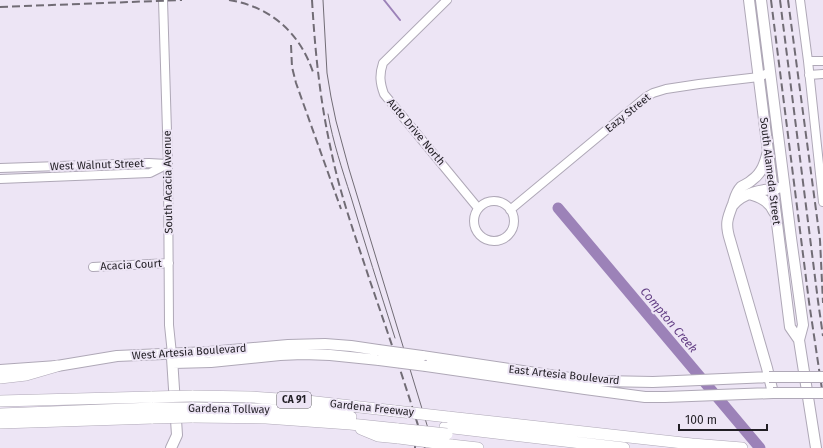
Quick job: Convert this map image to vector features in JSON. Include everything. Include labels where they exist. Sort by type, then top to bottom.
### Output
[{"type":"highway","points":[[0,378],[26,375],[57,366]]},
{"type":"highway","name":"Gardena Freeway","points":[[0,401],[192,396],[259,397],[306,401],[397,425],[447,426],[490,422],[742,448]]},
{"type":"highway","points":[[0,409],[130,405],[137,397]]},
{"type":"highway","name":"Gardena Tollway","points":[[192,412],[262,409],[299,411],[397,425]]},
{"type":"highway","name":"Gardena Freeway","points":[[0,423],[153,413],[192,412],[350,424],[378,436],[397,425],[447,426],[574,448]]},
{"type":"highway","points":[[0,414],[153,413]]},
{"type":"highway","points":[[490,422],[503,429],[667,448]]},
{"type":"highway","points":[[397,425],[451,445],[478,448]]},
{"type":"highway","points":[[447,426],[624,448]]},
{"type":"main road","name":"South Alameda Street","points":[[749,0],[790,327],[799,340]]},
{"type":"main road","name":"South Alameda Street","points":[[760,0],[803,325],[799,340],[816,448]]},
{"type":"main road","points":[[768,151],[766,162],[761,172],[736,193],[727,224],[728,233],[768,373],[772,393]]},
{"type":"main road","points":[[732,205],[737,200],[749,194],[772,188],[785,187]]},
{"type":"main road","points":[[749,194],[758,196],[765,200],[771,206],[776,216]]},
{"type":"main road","name":"West Artesia Boulevard","points":[[0,370],[57,366],[117,356],[172,358],[209,352],[288,345],[325,344],[351,346],[379,355]]},
{"type":"main road","name":"East Artesia Boulevard","points":[[379,355],[422,356],[476,369]]},
{"type":"main road","name":"East Artesia Boulevard","points":[[379,355],[426,366],[476,369],[583,384],[645,397],[823,393]]},
{"type":"main road","name":"West Artesia Boulevard","points":[[171,448],[177,434],[172,358]]},
{"type":"main road","name":"East Artesia Boulevard","points":[[583,384],[653,382],[768,373],[823,377]]},
{"type":"street","name":"South Acacia Avenue","points":[[163,0],[168,164],[169,325],[172,358]]},
{"type":"street","name":"Auto Drive North","points":[[447,0],[383,63],[380,72],[381,85],[384,94],[478,208]]},
{"type":"street","points":[[800,0],[823,202]]},
{"type":"street","points":[[808,61],[823,61]]},
{"type":"street","name":"Eazy Street","points":[[510,210],[646,97],[653,93],[666,89],[699,84],[759,77],[770,72]]},
{"type":"street","points":[[809,75],[823,74]]},
{"type":"street","name":"West Walnut Street","points":[[0,168],[149,163],[168,164]]},
{"type":"street","name":"West Walnut Street","points":[[0,179],[150,173],[168,164]]},
{"type":"street","points":[[77,166],[77,176]]},
{"type":"street","points":[[499,201],[505,204],[510,210],[514,221],[510,232],[500,240],[487,240],[480,235],[475,228],[474,220],[478,208],[488,202],[499,201]]},
{"type":"street","name":"Acacia Court","points":[[93,267],[169,263]]},
{"type":"waterway","name":"Compton Creek","points":[[384,0],[400,20]]},
{"type":"waterway","name":"Compton Creek","points":[[558,208],[760,448]]},
{"type":"tram line","points":[[323,0],[327,73],[336,121],[349,169],[434,448]]},
{"type":"tram line","points":[[328,114],[338,156],[395,338]]},
{"type":"railway","points":[[0,7],[182,0]]},
{"type":"railway","points":[[229,0],[259,9],[283,25],[293,35],[301,47],[314,75]]},
{"type":"railway","points":[[312,0],[316,57],[321,94],[327,132],[339,183],[425,448]]},
{"type":"railway","points":[[771,0],[809,302],[823,396]]},
{"type":"railway","points":[[780,0],[823,336]]},
{"type":"railway","points":[[788,0],[820,240],[823,303]]},
{"type":"railway","points":[[291,45],[292,67],[296,83],[341,209]]},
{"type":"railway","points":[[415,448],[416,429]]}]
